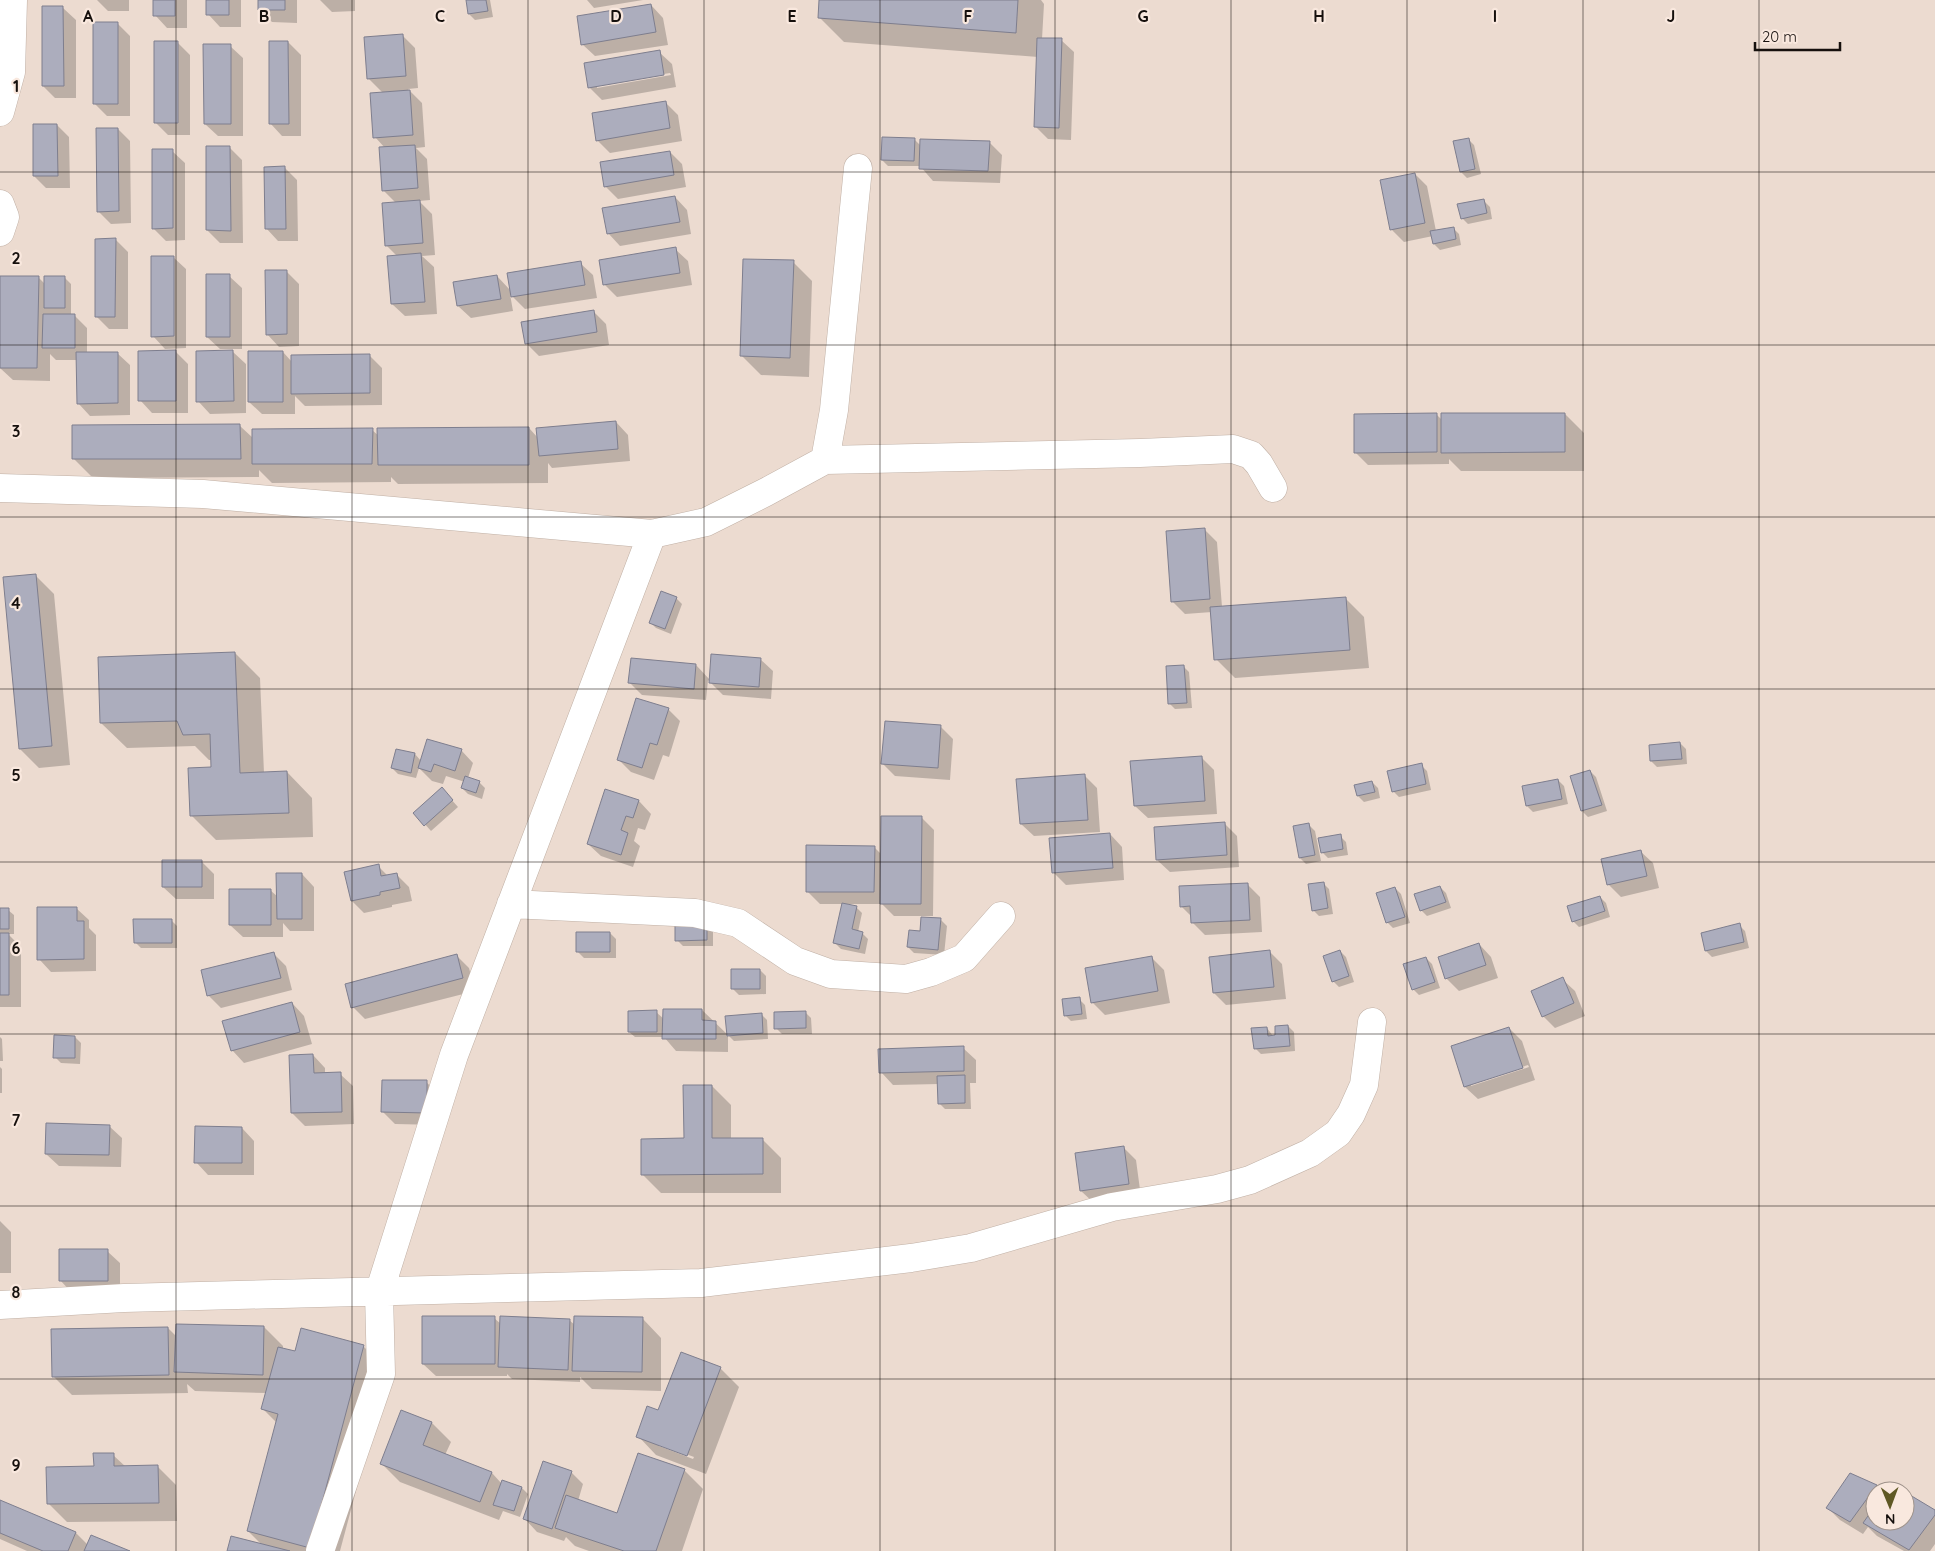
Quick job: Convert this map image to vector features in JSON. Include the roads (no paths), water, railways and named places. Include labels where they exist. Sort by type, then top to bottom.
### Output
[{"type":"street","points":[[0,112],[11,72],[12,0]]},
{"type":"street","points":[[825,460],[834,410],[858,168]]},
{"type":"street","points":[[0,204],[5,218],[0,232]]},
{"type":"street","points":[[0,488],[203,494],[652,534],[706,522],[825,460],[1233,449],[1251,455],[1259,464],[1273,488]]},
{"type":"street","points":[[320,1551],[381,1374],[379,1293],[454,1055],[652,534]]},
{"type":"street","points":[[511,904],[695,913],[738,923],[795,961],[832,974],[906,978],[931,972],[964,958],[1001,916]]},
{"type":"street","points":[[0,1304],[124,1298],[379,1293],[701,1283],[836,1268],[971,1248],[1112,1207],[1216,1189],[1250,1180],[1310,1153],[1338,1132],[1351,1114],[1364,1085],[1372,1022]]}]
